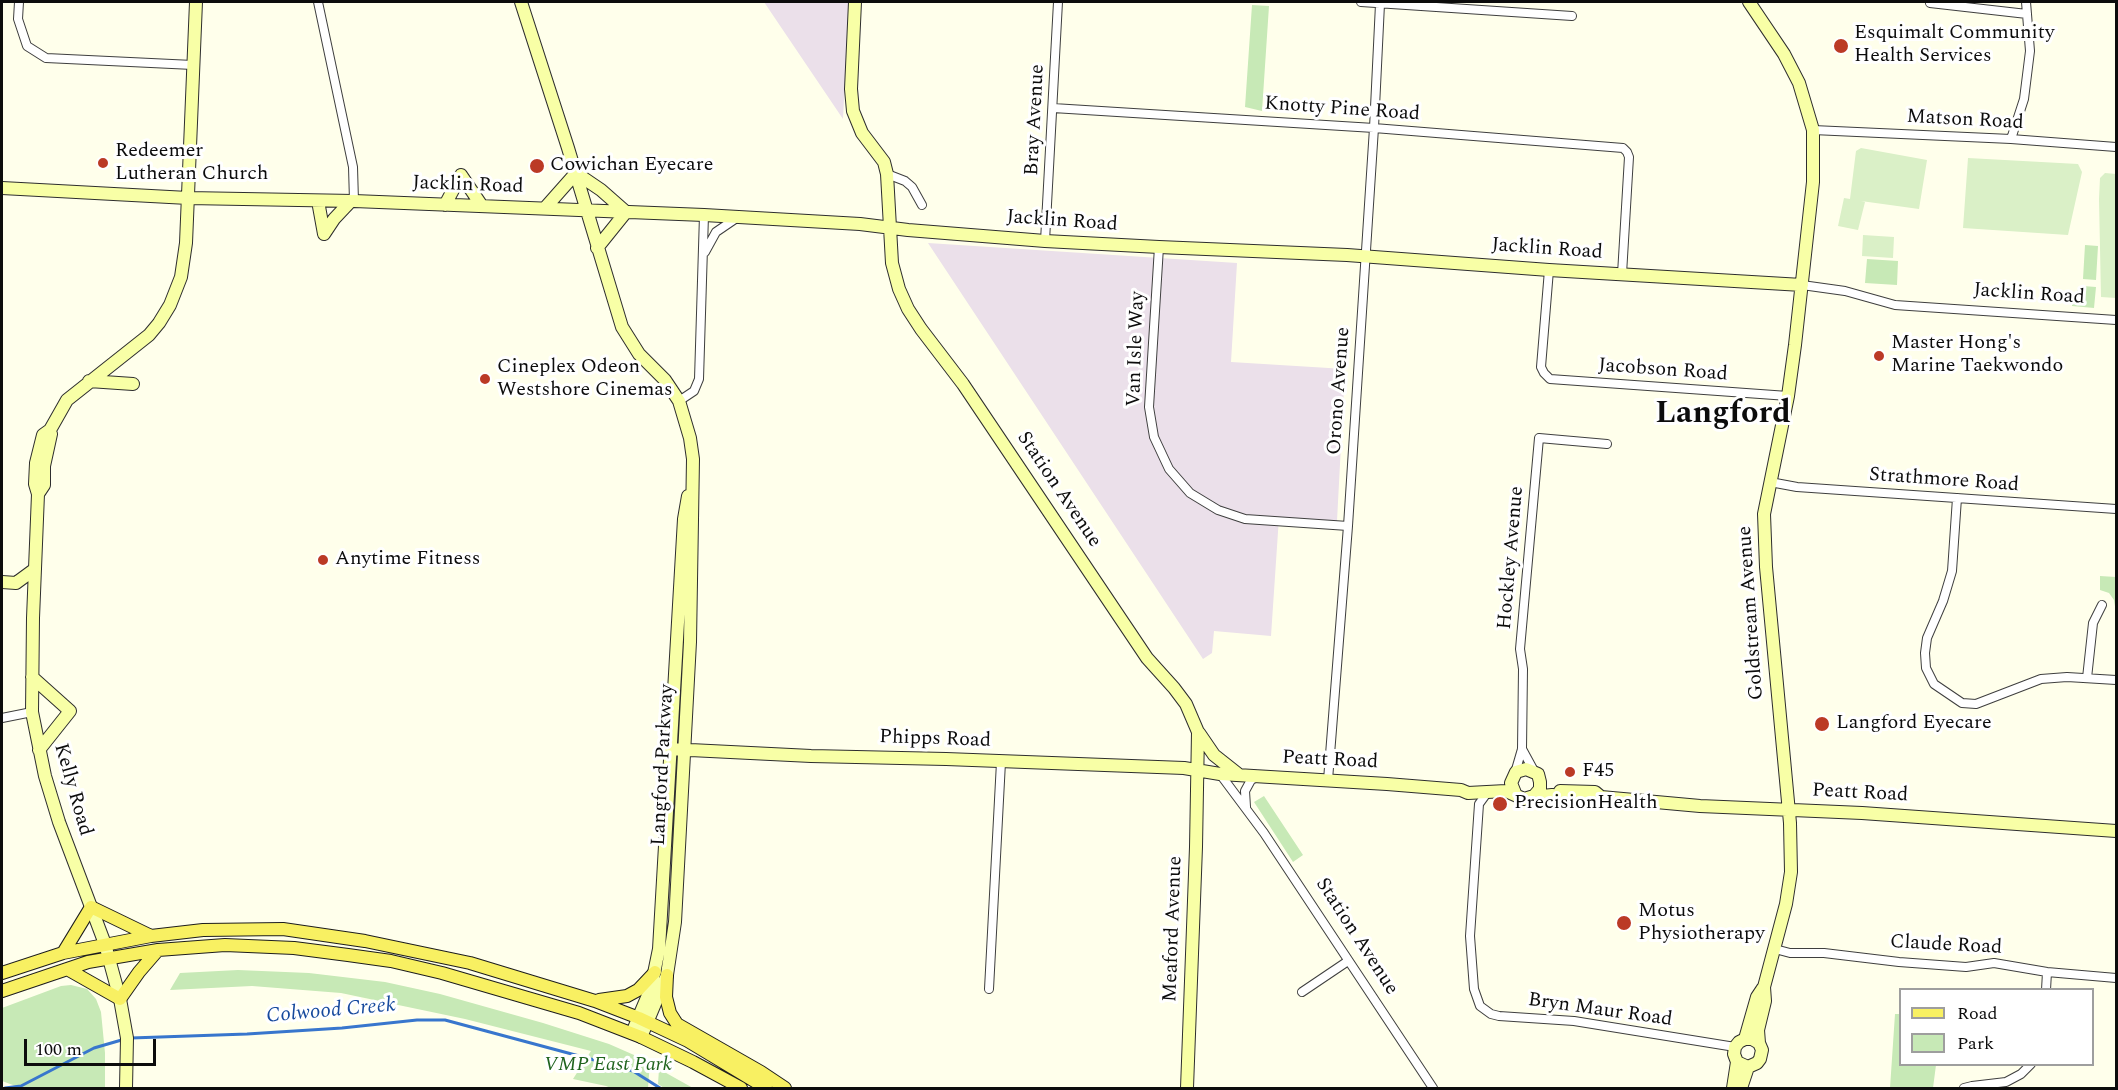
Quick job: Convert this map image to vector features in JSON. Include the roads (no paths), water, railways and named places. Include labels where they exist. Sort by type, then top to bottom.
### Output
[{"type":"main road","name":"Kelly Road","points":[[126,1089],[127,1038],[120,999],[105,944],[59,822],[39,750],[32,712],[33,601],[38,494],[35,484],[36,463],[43,435],[50,430],[67,400],[149,335],[170,305],[182,277],[186,243],[196,2]]},
{"type":"main road","name":"Langford Parkway","points":[[521,2],[622,327],[639,354],[665,380],[679,401],[690,438],[693,459],[685,750],[675,922],[661,973],[637,1035]]},
{"type":"main road","points":[[855,2],[851,89],[853,111],[862,133],[884,162],[887,174]]},
{"type":"main road","name":"Goldstream Avenue","points":[[1733,1089],[1756,998],[1764,987],[1775,949],[1791,872],[1788,810],[1764,541],[1764,514],[1788,396],[1813,182],[1813,130],[1799,83],[1784,54],[1749,2]]},
{"type":"main road","points":[[545,208],[576,173],[602,190],[626,212],[597,248]]},
{"type":"main road","name":"Station Avenue","points":[[887,174],[892,263],[899,289],[914,319],[963,384],[1147,658],[1180,696],[1192,715],[1198,732],[1198,771]]},
{"type":"main road","points":[[445,205],[461,175],[482,206]]},
{"type":"main road","name":"Jacklin Road","points":[[2,188],[188,198],[352,201],[704,215],[860,224],[1159,248],[1365,256],[1802,285]]},
{"type":"main road","points":[[318,201],[324,234],[334,219],[352,201]]},
{"type":"main road","points":[[89,381],[133,384]]},
{"type":"main road","name":"Langford Parkway","points":[[661,973],[662,875],[684,519],[686,502],[691,489]]},
{"type":"main road","points":[[2,582],[16,583],[35,569]]},
{"type":"main road","points":[[16,583],[33,601]]},
{"type":"main road","points":[[32,677],[70,711],[39,750]]},
{"type":"main road","points":[[1198,732],[1214,755],[1239,775]]},
{"type":"main road","name":"Phipps Road","points":[[670,749],[1184,768],[1198,771]]},
{"type":"main road","name":"Peatt Road","points":[[1465,791],[1468,787],[1496,786],[1524,769],[1537,774],[1547,785],[1561,791],[1595,792],[1601,797],[1700,806],[2116,831]]},
{"type":"main road","name":"Peatt Road","points":[[1198,771],[1487,793],[1506,791],[1522,798],[1552,795],[1594,802],[1601,797]]},
{"type":"main road","name":"Meaford Avenue","points":[[1187,1089],[1198,771]]},
{"type":"main road","points":[[1532,797],[1540,789],[1537,774]]},
{"type":"main road","points":[[1514,775],[1512,788],[1515,794]]},
{"type":"main road","points":[[63,953],[91,907],[151,936]]},
{"type":"main road","points":[[2,973],[63,953],[105,944],[203,930],[283,929],[365,941],[470,963],[595,1001],[644,1020],[688,1041],[766,1089]]},
{"type":"main road","points":[[2,991],[67,969],[109,958],[158,950],[225,945],[294,948],[391,961],[442,973],[579,1013],[637,1035],[693,1062],[741,1089]]},
{"type":"main road","points":[[67,969],[120,999],[158,950]]},
{"type":"main road","points":[[595,1001],[627,996],[661,973],[670,1013],[677,1024],[761,1072],[785,1089]]},
{"type":"main road","name":"Goldstream Avenue","points":[[1740,1054],[1757,1063],[1760,1059],[1762,1050],[1759,1043],[1759,1023],[1765,1001],[1764,987]]},
{"type":"main road","points":[[1740,1054],[1752,1040],[1759,1043]]},
{"type":"main road","name":"Goldstream Avenue","points":[[1740,1054],[1741,1089]]},
{"type":"street","points":[[19,2],[18,19],[27,46],[46,58],[193,65]]},
{"type":"street","points":[[318,2],[353,167],[352,201]]},
{"type":"street","name":"Bray Avenue","points":[[1045,240],[1058,2]]},
{"type":"street","points":[[1361,2],[1572,16]]},
{"type":"street","points":[[2011,139],[2024,99],[2030,51],[2026,2]]},
{"type":"street","points":[[1930,3],[2027,14]]},
{"type":"street","name":"Orono Avenue","points":[[1328,780],[1348,526],[1380,4]]},
{"type":"street","name":"Knotty Pine Road","points":[[1053,108],[1374,128],[1616,147],[1628,152],[1629,164],[1622,274]]},
{"type":"street","name":"Matson Road","points":[[1813,130],[2011,139],[2116,147]]},
{"type":"street","points":[[887,174],[905,181],[912,187],[922,205]]},
{"type":"street","points":[[679,401],[694,391],[699,379],[705,253],[704,215]]},
{"type":"street","points":[[705,253],[716,232],[739,217]]},
{"type":"street","name":"Van Isle Way","points":[[1159,248],[1149,407],[1154,437],[1169,469],[1190,493],[1218,510],[1245,519],[1348,526]]},
{"type":"street","name":"Jacobson Road","points":[[1549,270],[1541,367],[1550,379],[1788,396]]},
{"type":"street","name":"Jacklin Road","points":[[1802,285],[1845,291],[1895,305],[2116,320]]},
{"type":"street","name":"Hockley Avenue","points":[[1514,775],[1522,749],[1523,669],[1520,648],[1539,438],[1607,444]]},
{"type":"street","name":"Strathmore Road","points":[[1770,482],[1797,487],[2116,509]]},
{"type":"street","points":[[1957,498],[1952,571],[1943,601],[1927,638],[1925,653],[1926,668],[1934,684],[1962,703],[1976,705],[2041,679],[2116,680]]},
{"type":"street","points":[[2087,678],[2093,623],[2102,605]]},
{"type":"street","points":[[2,718],[32,712]]},
{"type":"street","name":"Hockley Avenue","points":[[1522,749],[1537,774]]},
{"type":"street","points":[[988,989],[1001,762]]},
{"type":"street","name":"Station Avenue","points":[[1220,774],[1246,807],[1433,1089]]},
{"type":"street","points":[[1246,807],[1245,791],[1251,780],[1258,777]]},
{"type":"street","points":[[1465,791],[1479,804],[1487,793]]},
{"type":"street","name":"Bryn Maur Road","points":[[1479,804],[1470,941],[1474,989],[1480,1006],[1491,1014],[1499,1016],[1593,1024],[1716,1045],[1740,1054]]},
{"type":"street","name":"Claude Road","points":[[1775,949],[1790,953],[1824,953],[1966,967],[1994,963],[2047,972],[2116,978]]},
{"type":"street","points":[[1302,992],[1348,961]]},
{"type":"street","points":[[2046,988],[2047,972]]},
{"type":"street","points":[[1964,1089],[2006,1082],[2030,1066]]},
{"type":"waterway","name":"Colwood Creek","points":[[131,1038],[247,1034],[342,1028],[417,1020],[445,1020],[633,1071],[660,1088]]},
{"type":"waterway","name":"Colwood Creek","points":[[5,1088],[21,1086],[94,1048],[125,1039]]},
{"type":"place","name":"Esquimalt Community Health Services","points":[[1841,46]]},
{"type":"place","name":"Redeemer Lutheran Church","points":[[103,163]]},
{"type":"place","name":"Cowichan Eyecare","points":[[537,166]]},
{"type":"place","name":"Master Hong's Marine Taekwondo","points":[[1879,356]]},
{"type":"place","name":"Cineplex Odeon Westshore Cinemas","points":[[485,379]]},
{"type":"place","name":"Anytime Fitness","points":[[323,560]]},
{"type":"place","name":"Langford Eyecare","points":[[1822,724]]},
{"type":"place","name":"F45","points":[[1570,772]]},
{"type":"place","name":"PrecisionHealth","points":[[1500,804]]},
{"type":"place","name":"Motus Physiotherapy","points":[[1624,923]]},
{"type":"district","name":"Langford","points":[[1723,416]]},
{"type":"park label","name":"VMP East Park","points":[[608,1066]]}]
